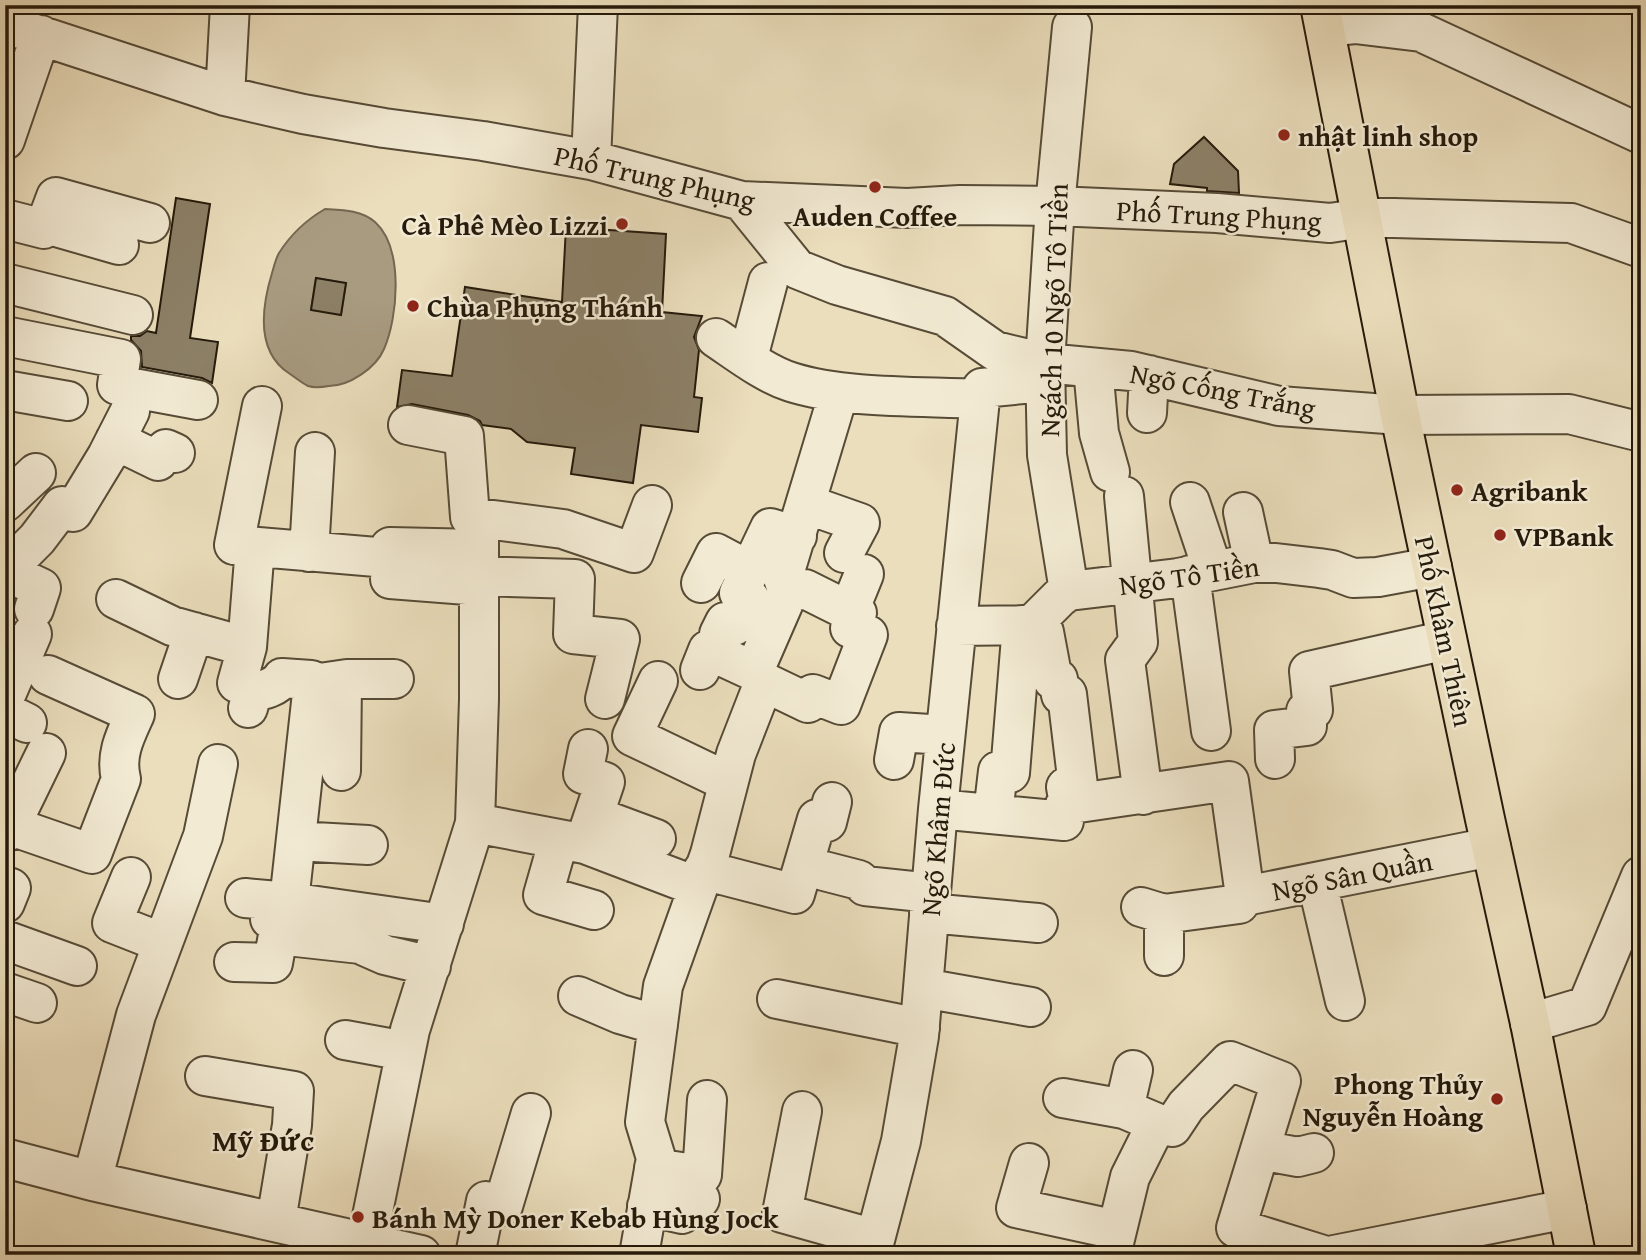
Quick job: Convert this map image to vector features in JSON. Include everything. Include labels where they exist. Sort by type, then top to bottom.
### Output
[{"type":"main road","name":"Phố Khâm Thiên","points":[[1322,16],[1400,415],[1530,1023],[1576,1255]]},
{"type":"street","points":[[225,96],[230,5]]},
{"type":"street","points":[[591,160],[598,5]]},
{"type":"street","points":[[1322,16],[1355,24],[1421,32],[1641,134]]},
{"type":"street","name":"Phố Trung Phụng","points":[[5,24],[225,96],[303,114],[591,160],[742,201],[907,208],[960,205],[1055,206],[1330,222],[1363,218],[1571,223],[1641,248]]},
{"type":"street","name":"Ngách 10 Ngõ Tô Tiền","points":[[1069,592],[1047,455],[1045,363],[1055,206],[1072,27]]},
{"type":"street","points":[[5,140],[41,35]]},
{"type":"street","points":[[5,219],[44,229],[57,197],[150,223]]},
{"type":"street","name":"Ngõ Cống Trắng","points":[[742,201],[797,269],[836,285],[945,316],[995,351],[1045,363],[1130,371],[1279,406],[1400,415],[1569,414],[1641,432]]},
{"type":"street","points":[[46,224],[120,244]]},
{"type":"street","points":[[768,282],[749,354],[731,348],[791,382],[839,392],[980,398],[982,388],[1034,383],[1045,363]]},
{"type":"street","points":[[5,283],[133,315]]},
{"type":"street","points":[[5,336],[121,359],[117,386],[198,400]]},
{"type":"street","points":[[937,809],[1064,821],[1065,805],[1143,795],[1125,660],[1138,642],[1117,484],[1099,433],[1093,368]]},
{"type":"street","points":[[1147,413],[1149,375]]},
{"type":"street","points":[[5,390],[68,401]]},
{"type":"street","points":[[639,1255],[656,1158],[645,1122],[663,986],[701,878],[759,676],[788,593],[783,579],[839,392]]},
{"type":"street","name":"Ngõ Khâm Đức","points":[[873,1247],[901,1142],[920,1028],[937,809],[980,398]]},
{"type":"street","points":[[262,406],[234,545],[388,558],[390,547],[480,557],[575,579],[573,634],[620,639],[605,699]]},
{"type":"street","points":[[48,675],[135,713],[120,748],[118,768],[121,779],[92,854],[8,829],[33,621],[41,588],[5,571],[37,539],[62,506],[73,512],[122,425],[158,461],[166,449],[175,453]]},
{"type":"street","points":[[367,1241],[410,1030],[475,823],[480,699],[480,557],[470,517],[464,436],[408,425]]},
{"type":"street","points":[[309,552],[315,452]]},
{"type":"street","points":[[5,502],[36,473]]},
{"type":"street","points":[[1190,502],[1202,573],[1211,731]]},
{"type":"street","points":[[390,579],[480,557],[563,529],[634,553],[652,505]]},
{"type":"street","points":[[1242,512],[1254,563]]},
{"type":"street","points":[[719,634],[725,622],[734,626],[750,599],[739,593],[770,528],[802,520],[860,523],[849,609]]},
{"type":"street","points":[[244,679],[255,547]]},
{"type":"street","points":[[701,583],[716,553],[750,571]]},
{"type":"street","name":"Ngõ Tô Tiền","points":[[1069,592],[1254,563],[1319,568],[1353,578],[1378,577],[1432,567]]},
{"type":"street","points":[[700,670],[708,650],[808,703],[813,694],[841,705],[868,635],[850,628],[857,613],[805,589],[788,593]]},
{"type":"street","points":[[993,814],[998,771],[1010,773],[1027,625],[1069,592]]},
{"type":"street","points":[[116,599],[172,626],[194,632],[253,690],[259,691],[276,685],[282,678],[328,682],[394,679]]},
{"type":"street","points":[[956,626],[1027,625],[1044,632],[1053,680],[1058,679],[1060,695],[1067,694],[1078,786],[1066,788],[1069,805]]},
{"type":"street","points":[[178,679],[194,632]]},
{"type":"street","points":[[1275,759],[1273,730],[1307,726],[1306,711],[1313,710],[1309,671],[1447,640]]},
{"type":"street","points":[[657,681],[632,736],[729,782]]},
{"type":"street","points":[[234,962],[272,963],[271,913],[330,754],[328,682]]},
{"type":"street","points":[[894,760],[899,732],[946,735]]},
{"type":"street","points":[[588,749],[583,774],[605,782],[543,895],[594,910]]},
{"type":"street","points":[[92,1181],[136,1015],[203,836],[218,764]]},
{"type":"street","name":"Ngõ Sân Quần","points":[[1143,795],[1230,781],[1245,896],[1491,847]]},
{"type":"street","points":[[579,833],[701,878],[795,894],[817,819],[827,822],[832,802]]},
{"type":"street","points":[[475,823],[656,839]]},
{"type":"street","points":[[296,841],[368,845]]},
{"type":"street","points":[[824,871],[859,880],[865,886],[930,903],[1038,923]]},
{"type":"street","points":[[1530,1023],[1587,1006],[1641,876]]},
{"type":"street","points":[[131,877],[112,923],[163,943]]},
{"type":"street","points":[[1317,882],[1345,1001]]},
{"type":"street","points":[[5,886],[11,888],[5,903]]},
{"type":"street","points":[[1164,956],[1152,911],[1240,904],[1245,896]]},
{"type":"street","points":[[271,913],[444,924]]},
{"type":"street","points":[[271,913],[385,954],[431,966]]},
{"type":"street","points":[[5,940],[77,966]]},
{"type":"street","points":[[923,988],[1031,1007]]},
{"type":"street","points":[[579,996],[620,1014],[658,1025]]},
{"type":"street","points":[[777,999],[920,1028]]},
{"type":"street","points":[[345,1040],[405,1051]]},
{"type":"street","points":[[1063,1098],[1172,1126],[1186,1106],[1230,1061],[1288,1071],[1236,1228],[1323,1255]]},
{"type":"street","points":[[1029,1163],[1016,1208],[1114,1242],[1141,1116],[1133,1070]]},
{"type":"street","points":[[205,1076],[294,1091],[292,1125],[276,1221]]},
{"type":"street","points":[[654,1168],[702,1175],[707,1100]]},
{"type":"street","points":[[802,1111],[782,1213],[873,1247]]},
{"type":"street","points":[[475,1255],[486,1201],[503,1206],[531,1113]]},
{"type":"street","points":[[1260,1150],[1298,1157],[1314,1153]]},
{"type":"street","points":[[5,1158],[92,1181],[421,1255]]},
{"type":"street","points":[[647,1206],[682,1214],[685,1197],[700,1199]]},
{"type":"street","points":[[1334,1255],[1567,1209]]},
{"type":"shaded area","points":[[325,209],[351,211],[375,222],[391,248],[396,283],[389,335],[375,363],[361,375],[345,383],[316,387],[308,386],[290,374],[271,354],[266,341],[264,314],[268,286],[278,255],[305,223]],"holes":[[[316,278],[346,283],[341,314],[311,310]]]},
{"type":"building","points":[[1204,137],[1238,171],[1239,193],[1207,191],[1207,188],[1170,184],[1174,164]]},
{"type":"building","points":[[176,198],[210,204],[190,338],[218,342],[212,383],[202,378],[142,367],[141,351],[131,340],[131,336],[140,336],[147,331],[156,333]]},
{"type":"building","points":[[566,227],[666,234],[662,312],[702,316],[694,337],[699,350],[694,397],[702,398],[698,432],[641,425],[633,483],[571,474],[575,448],[527,442],[511,429],[482,425],[468,415],[412,404],[397,407],[402,370],[452,376],[465,287],[562,302]]},
{"type":"building","points":[[316,278],[346,283],[341,315],[311,310]]},
{"type":"place","name":"nhật linh shop","points":[[1284,135]]},
{"type":"place","name":"Auden Coffee","points":[[875,187]]},
{"type":"place","name":"Cà Phê Mèo Lizzi","points":[[622,224]]},
{"type":"place","name":"Chùa Phụng Thánh","points":[[413,306]]},
{"type":"place","name":"Agribank","points":[[1457,490]]},
{"type":"place","name":"VPBank","points":[[1500,535]]},
{"type":"place","name":"Phong Thủy Nguyễn Hoàng","points":[[1497,1099]]},
{"type":"place","name":"Bánh Mỳ Doner Kebab Hùng Jock","points":[[358,1217]]},
{"type":"district","name":"Mỹ Đức","points":[[263,1140]]}]
